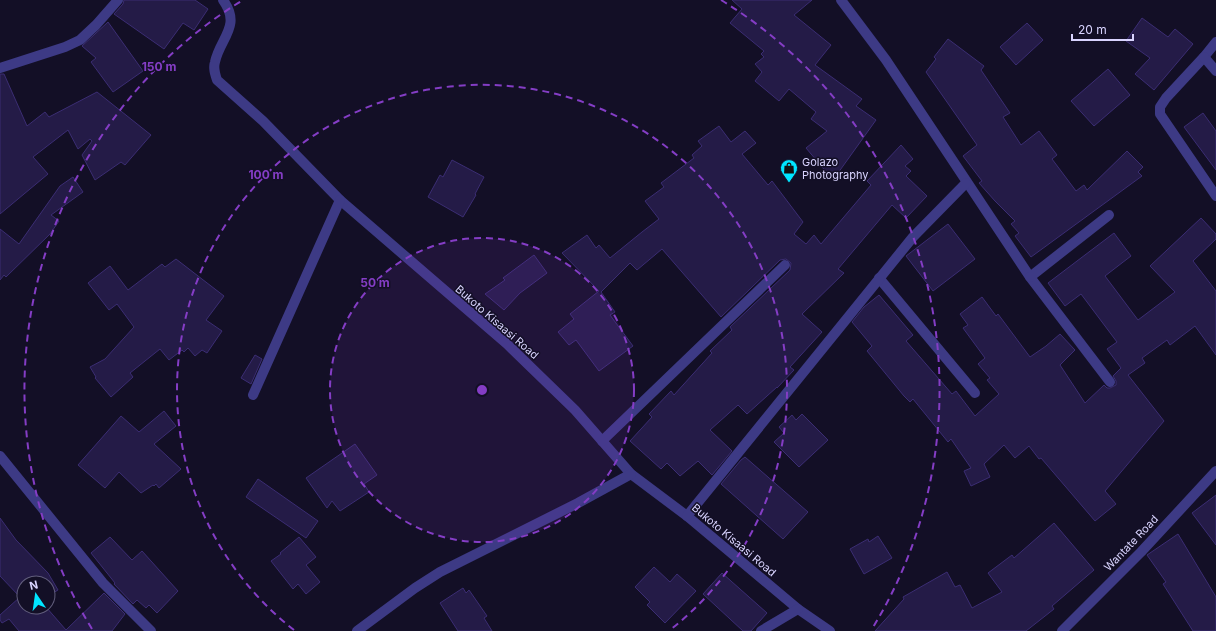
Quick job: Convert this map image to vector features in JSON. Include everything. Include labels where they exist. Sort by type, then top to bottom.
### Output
[{"type":"street","points":[[0,68],[66,47],[80,40],[96,25],[118,0]]},
{"type":"street","name":"Bukoto Kisaasi Road","points":[[223,0],[230,15],[231,27],[215,61],[214,71],[217,80],[263,121],[340,200],[507,344],[575,410],[631,474],[687,516],[798,609],[830,631]]},
{"type":"street","points":[[841,0],[886,60],[966,183],[1030,277],[1110,382]]},
{"type":"street","points":[[1216,42],[1166,98],[1160,107],[1160,114],[1216,196]]},
{"type":"street","points":[[1204,57],[1216,71]]},
{"type":"street","points":[[687,516],[913,237],[966,183]]},
{"type":"street","points":[[253,395],[340,200]]},
{"type":"street","points":[[1030,277],[1109,215]]},
{"type":"street","points":[[602,441],[785,265]]},
{"type":"street","points":[[880,278],[975,393]]},
{"type":"street","points":[[0,456],[103,583],[151,631]]},
{"type":"street","name":"Wantate Road","points":[[1062,631],[1141,552],[1216,471]]},
{"type":"street","points":[[357,631],[415,588],[440,572],[631,474]]},
{"type":"street","points":[[761,631],[798,609]]},
{"type":"building","points":[[124,0],[195,0],[208,9],[194,30],[183,23],[164,49],[114,14],[123,4]]},
{"type":"building","points":[[732,0],[812,0],[794,15],[831,45],[815,65],[862,99],[856,106],[876,120],[833,180],[806,148],[827,131],[811,119],[816,112],[789,89],[779,101],[755,81],[762,72],[755,64],[764,57],[761,54],[764,51],[730,23],[742,9]]},
{"type":"building","points":[[1142,18],[1168,37],[1175,29],[1193,44],[1154,90],[1135,74],[1150,58],[1126,41]]},
{"type":"building","points":[[108,22],[143,71],[113,92],[91,62],[96,58],[82,46]]},
{"type":"building","points":[[1027,23],[1043,40],[1016,65],[1000,47]]},
{"type":"building","points":[[948,39],[984,66],[981,70],[1010,113],[1003,117],[1021,145],[1039,131],[1057,155],[1052,159],[1076,191],[1084,185],[1087,190],[1127,151],[1143,167],[1138,172],[1142,176],[1031,257],[1015,236],[1019,233],[1011,224],[1015,221],[979,183],[982,181],[963,156],[977,145],[926,72],[936,59],[934,57]]},
{"type":"building","points":[[1108,69],[1130,95],[1094,126],[1071,101]]},
{"type":"building","points":[[0,74],[4,74],[27,126],[45,112],[49,117],[97,92],[151,135],[125,165],[121,162],[95,180],[82,155],[92,141],[90,139],[78,149],[68,130],[33,157],[48,174],[0,214]]},
{"type":"building","points":[[1203,113],[1216,131],[1216,170],[1184,127]]},
{"type":"building","points":[[719,126],[731,142],[745,131],[756,143],[742,154],[768,185],[772,181],[803,222],[794,234],[806,244],[814,235],[821,244],[871,185],[867,181],[901,145],[913,159],[905,166],[911,171],[906,176],[927,196],[906,218],[892,205],[838,269],[844,273],[802,314],[822,332],[790,367],[794,370],[777,388],[747,414],[738,405],[710,430],[732,451],[712,475],[698,461],[680,476],[667,463],[661,469],[630,441],[652,417],[649,414],[671,391],[674,395],[712,353],[710,351],[732,330],[730,327],[790,270],[791,263],[786,259],[780,260],[721,317],[662,249],[637,270],[630,263],[601,292],[615,312],[610,315],[633,346],[599,371],[576,340],[569,345],[558,332],[574,319],[570,314],[599,291],[562,253],[587,235],[596,248],[599,245],[610,258],[659,219],[645,201],[664,187],[661,183],[694,158],[692,155],[702,146],[698,141]]},
{"type":"building","points":[[452,160],[484,177],[475,194],[476,195],[463,217],[428,197],[440,175],[443,177]]},
{"type":"building","points":[[73,177],[83,192],[51,215],[59,221],[50,234],[6,277],[4,275],[0,280],[0,229],[19,244],[60,186]]},
{"type":"building","points":[[1201,218],[1216,234],[1216,239],[1193,261],[1216,291],[1216,355],[1195,326],[1170,345],[1167,340],[1142,358],[1145,363],[1128,375],[1164,421],[1105,491],[1116,504],[1095,521],[1029,446],[1015,458],[1004,445],[984,464],[990,477],[971,486],[964,471],[971,468],[951,439],[948,442],[913,399],[910,402],[904,396],[867,351],[872,346],[852,322],[864,307],[879,295],[913,335],[906,341],[952,394],[956,391],[975,416],[999,394],[987,380],[990,378],[978,364],[985,358],[963,328],[968,325],[960,314],[982,297],[996,316],[998,314],[1030,357],[1060,334],[1075,350],[1060,365],[1085,403],[1104,385],[1107,388],[1110,388],[1116,385],[1116,381],[1113,376],[1121,368],[1107,349],[1117,342],[1081,294],[1065,306],[1048,283],[1114,233],[1131,256],[1105,276],[1138,320],[1175,292],[1150,266]]},
{"type":"building","points":[[948,224],[975,259],[933,291],[906,256]]},
{"type":"building","points":[[534,255],[547,273],[520,293],[504,310],[485,294],[505,280],[503,278]]},
{"type":"building","points":[[176,259],[224,296],[206,320],[222,331],[207,353],[202,350],[195,356],[188,348],[184,352],[182,350],[169,360],[160,349],[130,373],[133,377],[111,397],[95,378],[96,377],[90,367],[105,359],[134,327],[117,304],[109,310],[88,283],[110,266],[128,290],[162,264],[165,267]]},
{"type":"building","points":[[255,355],[262,359],[251,384],[241,378]]},
{"type":"building","points":[[164,411],[176,426],[154,444],[181,469],[159,488],[156,484],[141,493],[119,472],[105,488],[78,465],[121,416],[139,432]]},
{"type":"building","points":[[802,414],[828,440],[799,467],[774,442],[784,433],[779,427],[792,415],[796,420]]},
{"type":"building","points":[[355,444],[377,475],[364,484],[369,492],[340,511],[332,501],[327,508],[306,478]]},
{"type":"building","points":[[745,457],[808,512],[783,539],[721,484]]},
{"type":"building","points":[[258,479],[318,521],[306,538],[246,497]]},
{"type":"building","points":[[1216,495],[1216,545],[1192,513]]},
{"type":"building","points":[[0,518],[16,540],[49,575],[16,575],[16,593],[0,576]]},
{"type":"building","points":[[1054,523],[1094,570],[1052,606],[1054,609],[1026,631],[875,631],[904,599],[903,597],[947,572],[955,587],[960,585],[972,608],[1002,592],[988,573],[1012,555],[1014,558]]},
{"type":"building","points":[[1178,534],[1216,597],[1216,631],[1193,631],[1163,584],[1166,582],[1147,555]]},
{"type":"building","points":[[878,536],[892,558],[864,574],[850,549],[868,539],[869,542]]},
{"type":"building","points":[[110,537],[132,560],[142,551],[178,591],[157,613],[149,605],[146,608],[137,600],[133,604],[114,584],[115,583],[91,553]]},
{"type":"building","points":[[299,537],[316,557],[306,565],[320,582],[306,594],[298,584],[293,589],[271,561]]},
{"type":"building","points":[[654,567],[670,582],[677,574],[696,591],[665,623],[647,605],[650,602],[635,587]]},
{"type":"building","points":[[722,573],[767,613],[751,631],[743,631],[703,594]]},
{"type":"building","points":[[463,588],[466,593],[469,590],[487,616],[484,618],[492,631],[458,631],[440,603]]},
{"type":"building","points":[[104,593],[125,614],[112,631],[19,631],[9,619],[2,623],[0,620],[0,615],[16,601],[16,615],[53,615],[66,630]]},
{"type":"place","name":"Golazo Photography","points":[[789,183]]}]
